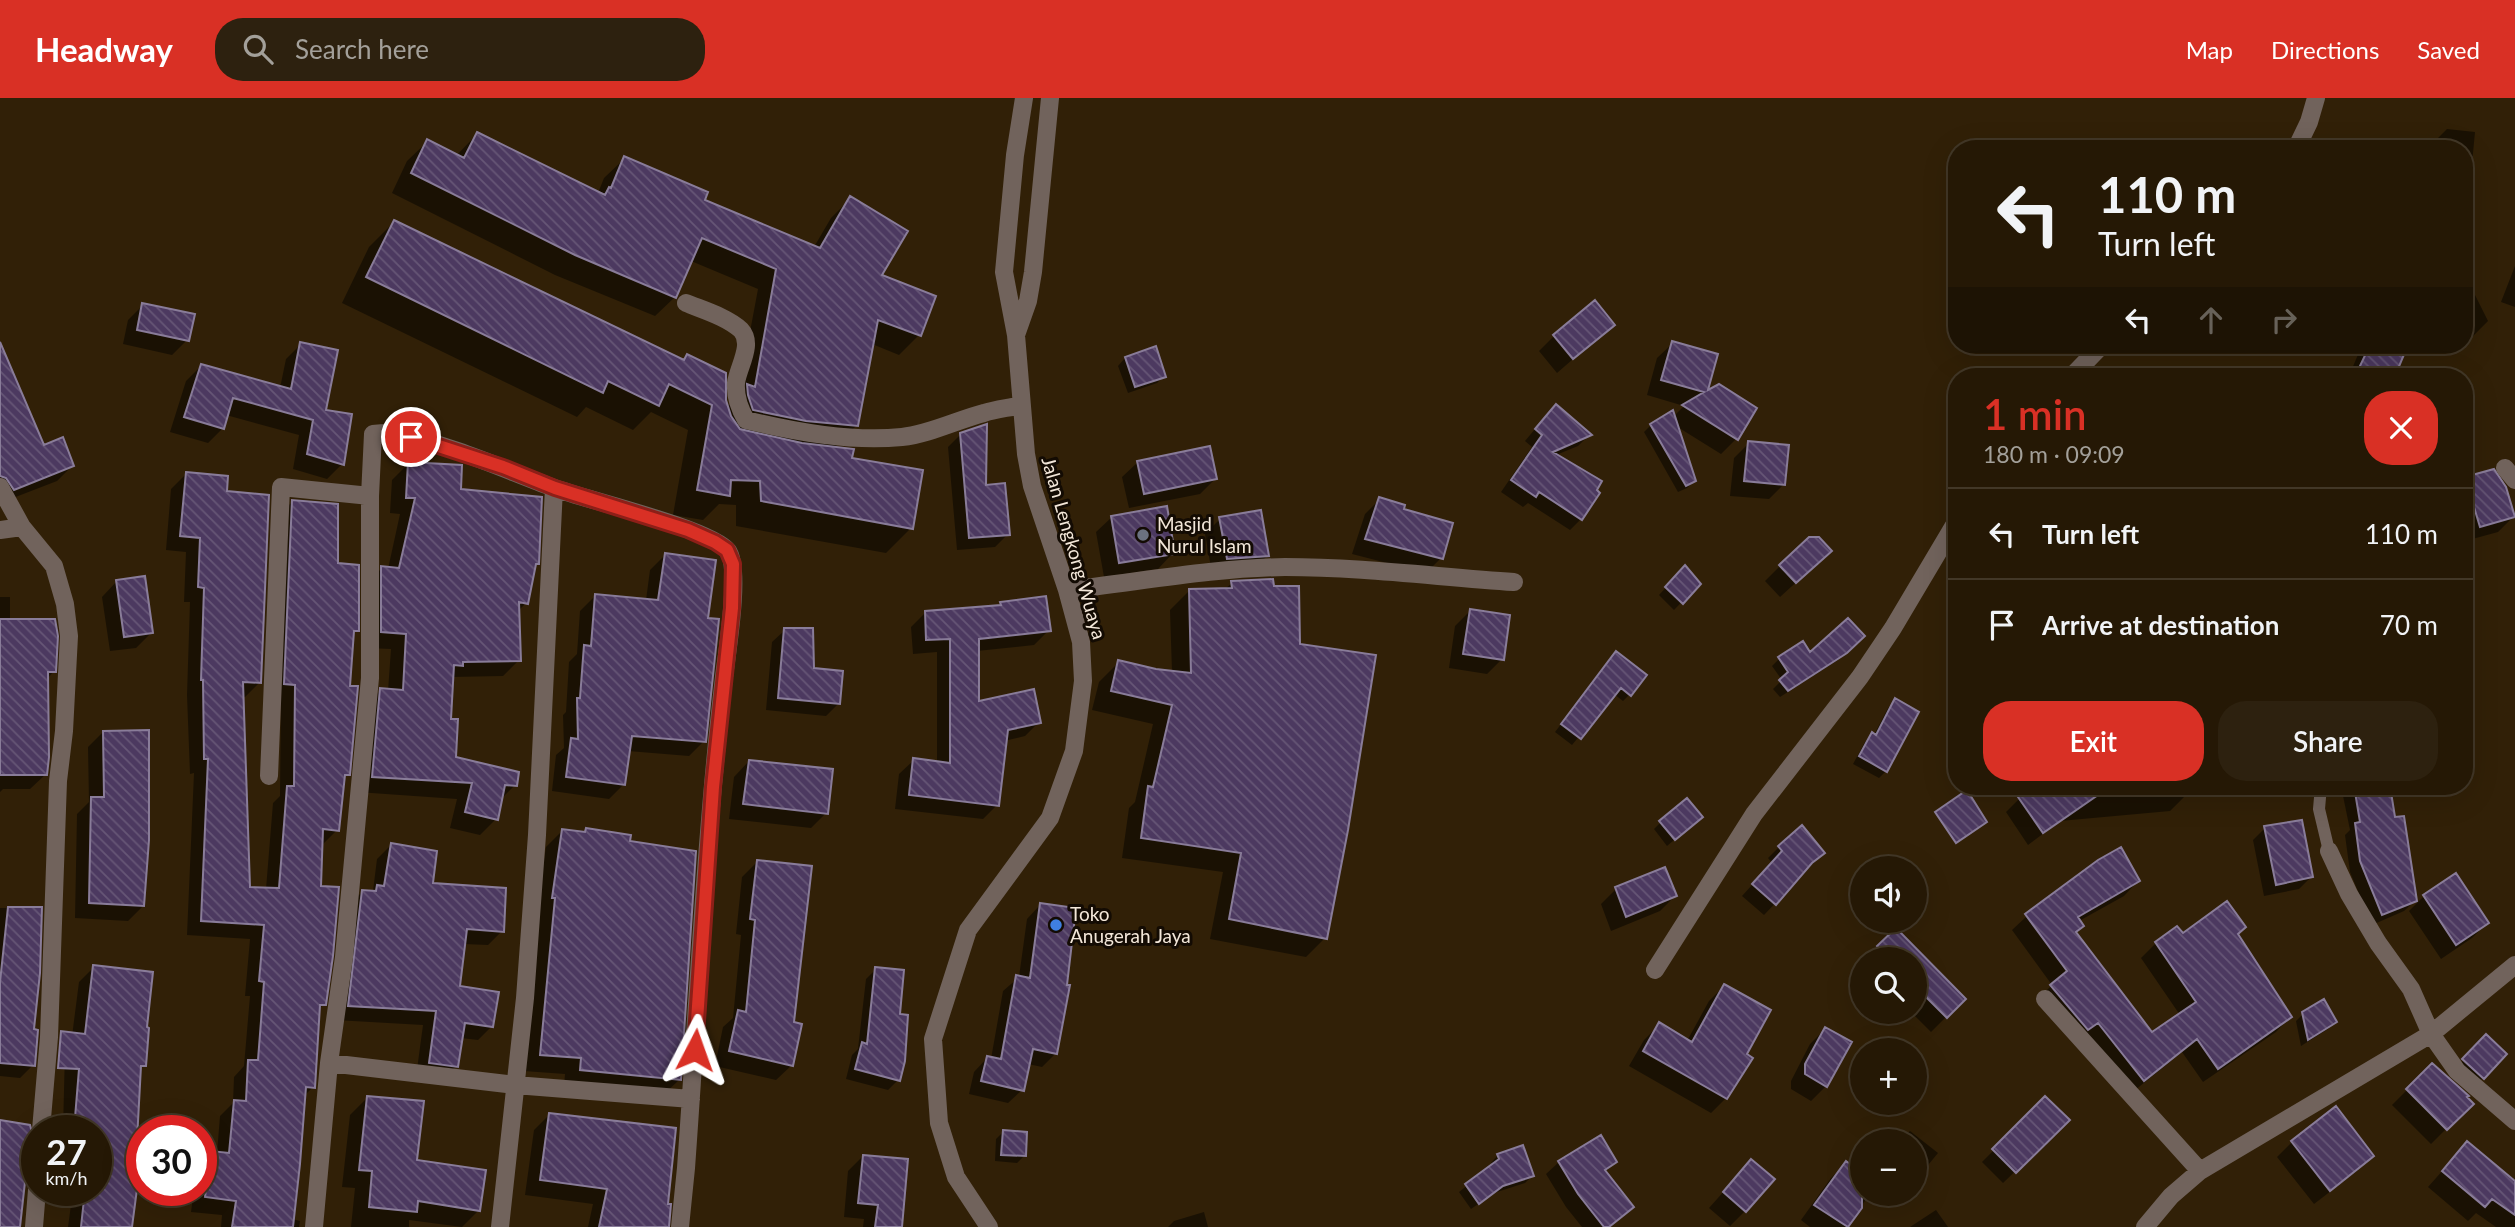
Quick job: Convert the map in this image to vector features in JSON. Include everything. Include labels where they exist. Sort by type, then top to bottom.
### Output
[{"type":"street","name":"Jalan Lengkong Wuaya","points":[[989,1227],[956,1177],[939,1123],[933,1039],[968,930],[1051,818],[1074,751],[1080,717],[1083,663],[1081,642],[1068,590],[1032,485],[1026,454],[1016,335],[1004,272],[1024,98]]},
{"type":"street","name":"Jalan Lengkong Wuaya","points":[[1016,335],[1028,301],[1033,272],[1050,98]]},
{"type":"street","points":[[2300,140],[2316,98]]},
{"type":"street","points":[[686,303],[733,324],[743,332],[747,344],[736,384],[738,406],[746,420],[779,428],[854,438],[903,437],[941,428],[985,412],[1021,405]]},
{"type":"street","points":[[2080,368],[2093,354]]},
{"type":"street","points":[[314,1227],[329,1063],[344,957],[370,678],[370,496],[373,434],[396,433],[697,534],[727,550],[733,564],[732,608],[713,787],[680,1227]]},
{"type":"street","points":[[0,487],[22,527],[54,566],[65,604],[69,636],[64,731],[58,781],[50,1037],[42,1115]]},
{"type":"street","points":[[270,776],[281,487],[370,496]]},
{"type":"street","points":[[500,1227],[525,998],[537,835],[555,488]]},
{"type":"street","points":[[0,530],[22,527]]},
{"type":"street","points":[[1655,970],[1754,814],[1860,677],[1948,535]]},
{"type":"street","points":[[1068,590],[1194,574],[1285,567],[1430,574],[1514,582]]},
{"type":"street","points":[[2329,851],[2349,894],[2378,943],[2411,989],[2431,1034],[2457,1071],[2515,1121]]},
{"type":"street","points":[[2145,1227],[2171,1196],[2200,1171],[2431,1034],[2515,965]]},
{"type":"street","points":[[2045,999],[2200,1171]]},
{"type":"street","points":[[329,1063],[515,1084],[691,1099]]},
{"type":"street","points":[[34,1227],[36,1206]]},
{"type":"lane","points":[[2320,795],[2319,809],[2329,851]]},
{"type":"building","points":[[477,132],[605,195],[609,187],[611,188],[624,156],[708,192],[705,200],[820,248],[850,196],[908,231],[882,275],[936,296],[921,336],[878,320],[858,426],[806,421],[753,410],[747,384],[755,387],[776,269],[702,238],[676,298],[575,255],[411,173],[427,139],[464,158]]},
{"type":"building","points":[[394,220],[684,360],[687,354],[726,373],[726,400],[731,416],[740,429],[802,443],[854,449],[852,458],[923,470],[913,529],[761,501],[760,481],[731,480],[730,496],[697,490],[712,405],[669,384],[659,406],[608,381],[603,393],[366,277]]},
{"type":"building","points":[[1595,300],[1615,325],[1573,359],[1553,335]]},
{"type":"building","points":[[142,303],[195,314],[189,341],[137,330]]},
{"type":"building","points":[[1672,341],[1718,354],[1708,390],[1719,384],[1757,408],[1738,440],[1682,405],[1704,392],[1661,380]]},
{"type":"building","points":[[0,342],[44,445],[63,437],[74,466],[14,490],[6,478],[0,476]]},
{"type":"building","points":[[300,342],[338,350],[326,410],[352,414],[344,465],[307,454],[313,420],[233,398],[224,429],[184,417],[201,364],[291,389]]},
{"type":"building","points":[[1156,346],[1166,377],[1135,387],[1125,357]]},
{"type":"building","points":[[2366,354],[2404,354],[2398,368],[2359,368]]},
{"type":"building","points":[[1556,404],[1592,435],[1553,452],[1602,481],[1597,490],[1600,493],[1582,520],[1539,492],[1536,497],[1511,480],[1542,435],[1535,429]]},
{"type":"building","points":[[1673,410],[1696,481],[1686,486],[1650,424]]},
{"type":"building","points":[[987,424],[986,485],[1005,483],[1010,535],[969,538],[960,433]]},
{"type":"building","points":[[1748,441],[1789,445],[1785,485],[1744,481]]},
{"type":"building","points":[[1210,446],[1217,479],[1144,494],[1137,461]]},
{"type":"building","points":[[408,462],[462,465],[461,489],[542,497],[539,564],[536,564],[528,604],[519,602],[521,661],[463,662],[463,666],[454,665],[451,719],[458,719],[456,757],[519,772],[517,786],[505,785],[498,820],[465,812],[472,783],[372,777],[380,688],[403,690],[406,634],[381,632],[381,566],[399,568],[415,498],[406,498]]},
{"type":"building","points":[[2494,469],[2506,487],[2515,517],[2480,527],[2473,504],[2473,475]]},
{"type":"building","points":[[186,472],[228,476],[227,491],[269,495],[261,683],[243,682],[250,887],[279,888],[287,786],[294,786],[295,685],[284,684],[292,500],[338,504],[338,563],[359,565],[359,631],[354,631],[350,686],[358,686],[350,775],[345,775],[339,831],[323,829],[321,886],[339,887],[333,956],[326,1005],[320,1005],[315,1088],[306,1087],[293,1227],[232,1227],[236,1201],[217,1199],[217,1152],[229,1153],[234,1100],[246,1101],[248,1060],[258,1060],[264,982],[259,981],[264,925],[201,921],[208,759],[204,759],[201,680],[204,588],[198,587],[200,538],[180,536]]},
{"type":"building","points":[[1379,497],[1405,505],[1404,509],[1453,523],[1443,559],[1365,539]]},
{"type":"building","name":"Masjid Nurul Islam","points":[[1167,506],[1175,554],[1119,563],[1111,516]]},
{"type":"building","points":[[1261,510],[1269,556],[1227,559],[1219,517]]},
{"type":"building","points":[[1809,537],[1819,537],[1832,551],[1796,583],[1779,565]]},
{"type":"building","points":[[665,553],[716,560],[708,618],[719,619],[706,742],[632,736],[625,785],[566,777],[571,738],[578,739],[577,698],[580,698],[584,645],[591,646],[595,594],[658,600]]},
{"type":"building","points":[[1685,565],[1701,584],[1683,604],[1665,587]]},
{"type":"building","points":[[145,576],[153,633],[124,637],[116,580]]},
{"type":"building","points":[[1273,579],[1274,586],[1299,586],[1300,644],[1376,655],[1348,830],[1327,939],[1229,919],[1241,853],[1141,838],[1148,786],[1153,787],[1172,705],[1111,691],[1118,660],[1156,669],[1191,673],[1189,589],[1232,588],[1231,581]]},
{"type":"building","points":[[1046,596],[1051,631],[979,639],[979,701],[1034,689],[1041,723],[1008,730],[999,806],[909,795],[913,758],[950,763],[950,639],[926,640],[925,611],[1001,605],[1000,602]]},
{"type":"building","points":[[1470,609],[1510,615],[1504,660],[1463,654]]},
{"type":"building","points":[[1848,618],[1865,636],[1847,653],[1788,691],[1779,680],[1788,672],[1778,657],[1803,641],[1810,652]]},
{"type":"building","points":[[0,619],[55,619],[58,636],[56,672],[48,672],[47,775],[0,775]]},
{"type":"building","points":[[784,628],[813,628],[814,668],[843,671],[840,704],[778,698]]},
{"type":"building","points":[[1616,651],[1647,675],[1631,696],[1621,688],[1581,739],[1561,724]]},
{"type":"building","points":[[1895,698],[1919,712],[1887,772],[1859,756],[1872,732],[1876,735]]},
{"type":"building","points":[[149,730],[149,840],[144,906],[89,903],[91,797],[104,797],[103,731]]},
{"type":"building","points":[[749,760],[833,769],[828,814],[743,804]]},
{"type":"building","points":[[1960,795],[1970,795],[1987,822],[1956,843],[1935,812]]},
{"type":"building","points":[[2021,795],[2098,795],[2043,833],[2018,797]]},
{"type":"building","points":[[2356,795],[2391,795],[2395,817],[2404,816],[2417,901],[2382,915],[2360,861],[2355,823],[2360,822]]},
{"type":"building","points":[[1687,798],[1703,817],[1675,840],[1659,821]]},
{"type":"building","points":[[2302,820],[2313,877],[2276,885],[2264,826]]},
{"type":"building","points":[[1802,825],[1825,853],[1812,863],[1776,905],[1752,884],[1782,851],[1778,846]]},
{"type":"building","points":[[586,828],[631,835],[630,841],[696,851],[681,1080],[580,1070],[581,1058],[540,1055],[555,898],[552,898],[562,829],[585,832]]},
{"type":"building","points":[[391,843],[437,851],[433,883],[506,888],[504,932],[467,929],[460,986],[499,992],[493,1027],[465,1023],[458,1067],[429,1063],[436,1011],[348,1006],[362,890],[376,891],[377,885],[384,886]]},
{"type":"building","points":[[2121,847],[2140,881],[2078,917],[2084,926],[2076,932],[2152,1032],[2196,1002],[2155,942],[2177,926],[2183,933],[2227,901],[2246,927],[2238,934],[2292,1017],[2218,1069],[2197,1039],[2144,1081],[2098,1023],[2088,1030],[2050,985],[2067,971],[2025,914],[2098,860]]},
{"type":"building","points":[[757,860],[812,866],[794,1022],[802,1024],[793,1066],[729,1051],[738,1010],[746,1012],[755,920],[750,919]]},
{"type":"building","points":[[1665,867],[1677,896],[1626,917],[1615,887]]},
{"type":"building","points":[[2456,873],[2489,923],[2456,945],[2423,895]]},
{"type":"building","points":[[1040,903],[1076,908],[1067,985],[1070,985],[1057,1054],[1033,1049],[1024,1091],[981,1081],[987,1056],[1001,1059],[1016,975],[1030,978]]},
{"type":"building","points":[[8,907],[42,907],[40,973],[34,1029],[38,1030],[35,1066],[0,1063],[0,982]]},
{"type":"building","points":[[1891,933],[1901,933],[1915,947],[1878,947]]},
{"type":"building","points":[[1927,959],[1966,999],[1947,1018],[1927,998]]},
{"type":"building","points":[[93,965],[153,972],[146,1066],[141,1066],[138,1115],[126,1115],[126,1206],[135,1206],[132,1227],[81,1227],[83,1206],[112,1206],[112,1115],[75,1115],[79,1069],[58,1068],[61,1031],[85,1034]]},
{"type":"building","points":[[875,967],[904,970],[900,1014],[908,1015],[905,1061],[900,1081],[855,1069],[862,1042],[867,1044]]},
{"type":"building","points":[[1724,984],[1771,1010],[1747,1054],[1753,1058],[1727,1099],[1643,1051],[1659,1022],[1692,1042]]},
{"type":"building","points":[[2324,999],[2337,1022],[2308,1040],[2302,1012]]},
{"type":"building","points":[[1825,1027],[1850,1041],[1850,1046],[1827,1087],[1805,1074],[1805,1064]]},
{"type":"building","points":[[2486,1034],[2507,1054],[2484,1079],[2462,1059]]},
{"type":"building","points":[[2432,1063],[2469,1096],[2467,1097],[2474,1104],[2447,1130],[2406,1089]]},
{"type":"building","points":[[367,1096],[424,1101],[417,1160],[486,1170],[480,1211],[418,1201],[417,1212],[369,1207],[372,1171],[359,1170]]},
{"type":"building","points":[[2045,1096],[2070,1120],[2016,1173],[1992,1149]]},
{"type":"building","points":[[2336,1106],[2374,1156],[2330,1191],[2291,1141]]},
{"type":"building","points":[[549,1113],[676,1128],[668,1204],[671,1204],[669,1227],[599,1227],[607,1189],[540,1180]]},
{"type":"building","points":[[0,1120],[21,1124],[22,1206],[20,1227],[0,1227]]},
{"type":"building","points":[[1003,1130],[1027,1132],[1026,1156],[1001,1155]]},
{"type":"building","points":[[1601,1135],[1617,1162],[1605,1170],[1634,1207],[1609,1227],[1604,1227],[1578,1194],[1558,1161]]},
{"type":"building","points":[[2467,1141],[2515,1181],[2515,1215],[2492,1199],[2485,1207],[2442,1171]]},
{"type":"building","points":[[1523,1145],[1534,1176],[1503,1186],[1479,1204],[1465,1184],[1499,1159],[1497,1154]]},
{"type":"building","points":[[863,1155],[908,1159],[902,1227],[875,1227],[878,1205],[858,1203]]},
{"type":"building","points":[[1751,1159],[1775,1179],[1746,1212],[1723,1192]]},
{"type":"building","points":[[1846,1161],[1850,1164],[1850,1206],[1862,1208],[1848,1227],[1814,1205]]},
{"type":"place","name":"Masjid Nurul Islam","points":[[1143,535]]},
{"type":"place","name":"Toko Anugerah Jaya","points":[[1056,925]]},
{"type":"route","points":[[411,437],[503,467],[555,488],[688,530],[727,550],[733,564],[732,608],[713,787],[695,1050]]}]
